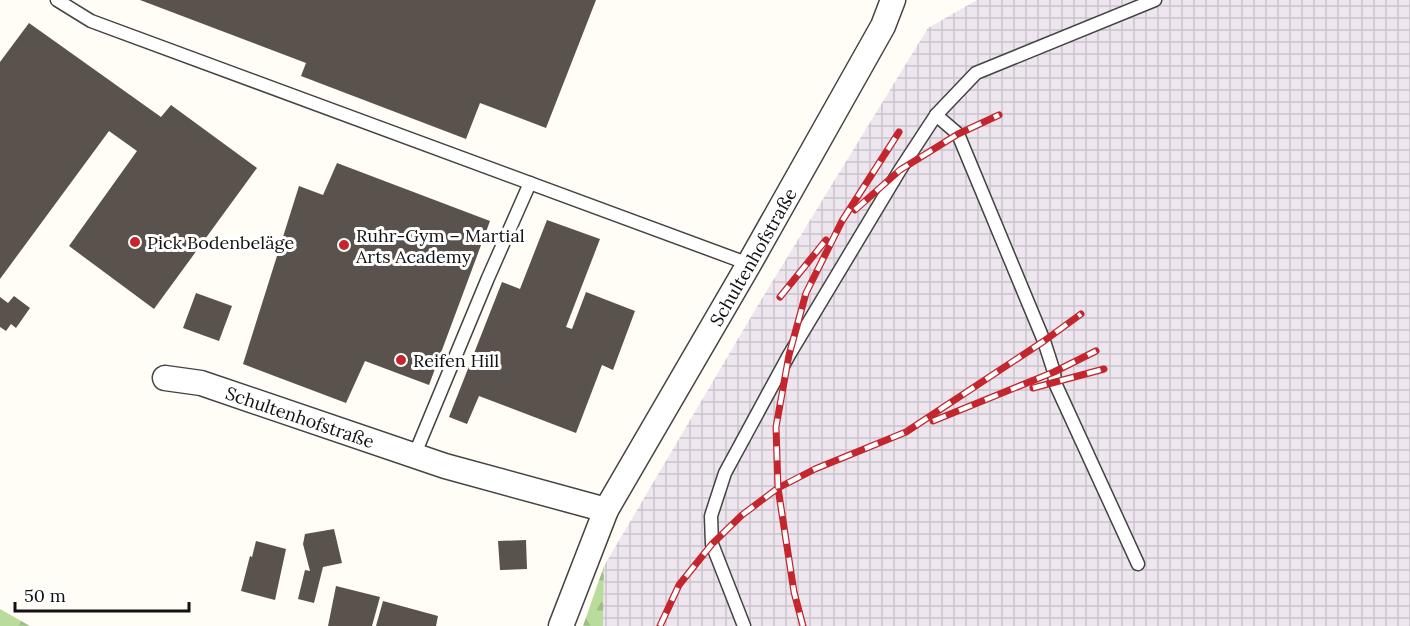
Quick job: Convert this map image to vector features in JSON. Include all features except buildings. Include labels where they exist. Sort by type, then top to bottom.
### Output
[{"type":"street","name":"Schultenhofstraße","points":[[561,626],[606,510],[749,264],[883,26],[891,0]]},
{"type":"street","name":"Schultenhofstraße","points":[[165,378],[201,383],[445,466],[606,510]]},
{"type":"lane","points":[[57,0],[91,21],[749,264]]},
{"type":"lane","points":[[744,626],[712,544],[711,516],[725,473],[789,355],[900,170],[936,115],[976,74],[1155,0]]},
{"type":"lane","points":[[936,115],[958,134],[1044,341],[1056,383],[1138,564]]},
{"type":"lane","points":[[414,456],[530,183]]},
{"type":"shaded area","points":[[977,0],[1410,0],[1410,626],[603,626],[604,566],[758,305],[928,28]]},
{"type":"green space","points":[[604,566],[603,626],[583,626]]},
{"type":"green space","points":[[0,609],[30,626],[0,626]]},
{"type":"railway","points":[[855,210],[900,170],[958,134],[999,115]]},
{"type":"railway","points":[[803,626],[794,592],[778,488],[776,427],[789,355],[806,293],[842,221],[899,132]]},
{"type":"railway","points":[[780,297],[826,240]]},
{"type":"railway","points":[[660,626],[679,585],[712,544],[742,515],[778,488],[815,469],[906,432],[1081,314]]},
{"type":"railway","points":[[933,421],[1054,372],[1096,351]]},
{"type":"railway","points":[[1033,388],[1104,369]]},
{"type":"place","name":"Pick Bodenbeläge","points":[[135,242]]},
{"type":"place","name":"Ruhr-Gym – Martial Arts Academy","points":[[344,245]]},
{"type":"place","name":"Reifen Hill","points":[[401,360]]}]
